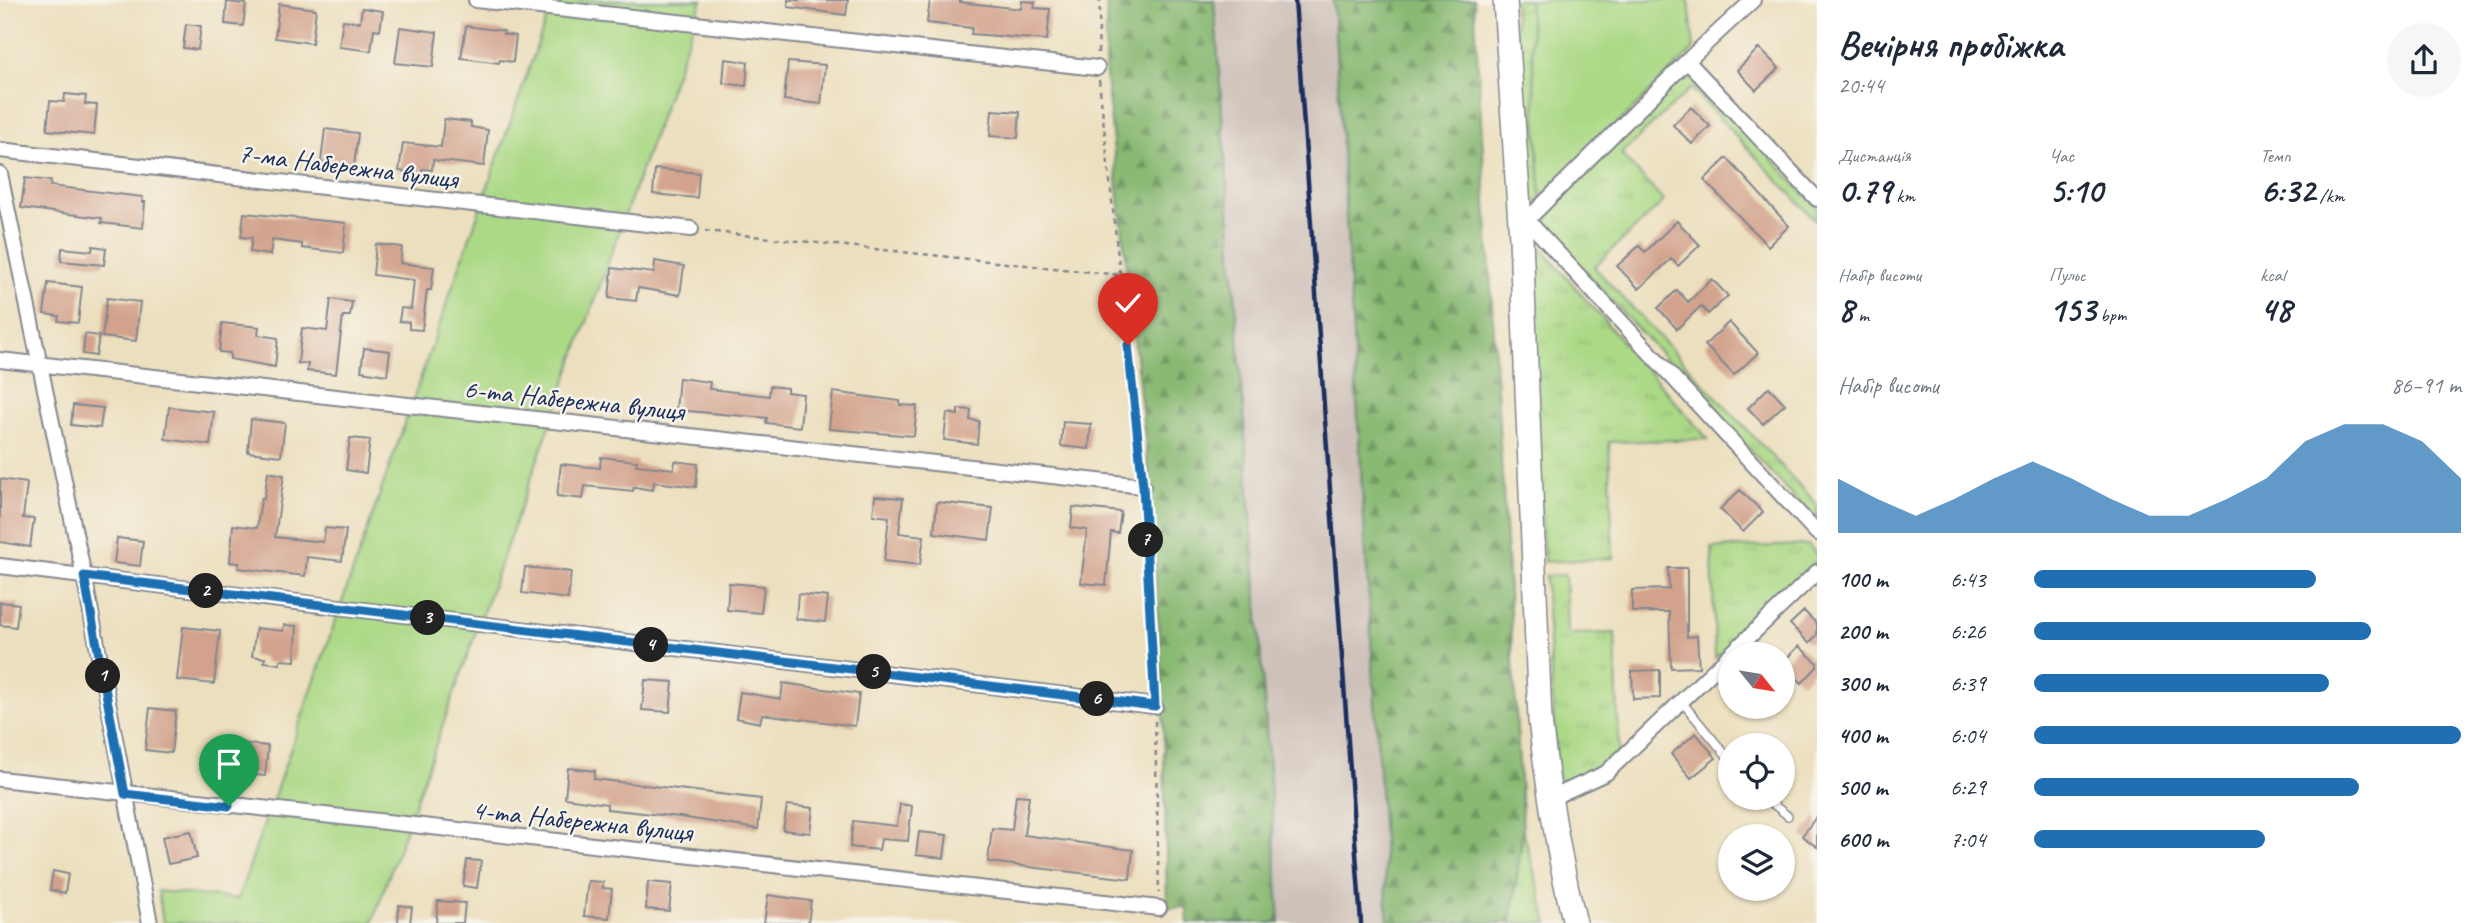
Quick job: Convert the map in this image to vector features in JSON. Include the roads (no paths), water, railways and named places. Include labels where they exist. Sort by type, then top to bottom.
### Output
[{"type":"main road","points":[[1505,0],[1524,229],[1540,720],[1549,799],[1563,878],[1575,923]]},
{"type":"street","points":[[476,0],[1097,68]]},
{"type":"street","points":[[1754,0],[1688,61],[1524,229],[1817,533]]},
{"type":"street","points":[[1688,61],[1817,200]]},
{"type":"street","name":"7-ма Набережна вулиця","points":[[0,150],[691,229]]},
{"type":"street","points":[[0,174],[84,576],[150,923]]},
{"type":"street","name":"6-та Набережна вулиця","points":[[0,360],[1143,486]]},
{"type":"street","points":[[0,566],[1155,706]]},
{"type":"street","points":[[1549,799],[1606,773],[1817,572]]},
{"type":"street","name":"4-та Набережна вулиця","points":[[0,779],[1159,908]]},
{"type":"lane","points":[[1681,701],[1718,745]]},
{"type":"lane","points":[[1780,810],[1788,816]]},
{"type":"railway","points":[[1295,0],[1361,923]]}]
